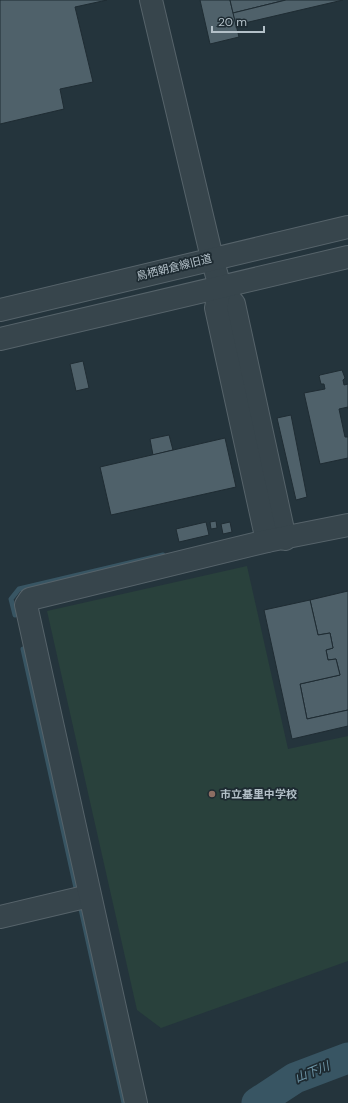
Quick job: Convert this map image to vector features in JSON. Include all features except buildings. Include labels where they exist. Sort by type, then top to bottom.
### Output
[{"type":"street","points":[[151,0],[212,258],[220,287],[234,304],[276,540]]},
{"type":"street","name":"鳥栖朝倉線旧道","points":[[0,310],[212,258],[348,227]]},
{"type":"street","points":[[0,339],[348,257]]},
{"type":"street","points":[[136,1103],[89,896],[26,605],[30,598],[276,540],[348,525]]},
{"type":"street","points":[[0,917],[89,896]]},
{"type":"green space","name":"市立基里中学校","points":[[247,566],[288,749],[348,736],[348,961],[161,1028],[137,1010],[47,611]]},
{"type":"waterway","points":[[15,615],[11,599],[19,589],[163,555]]},
{"type":"waterway","points":[[23,649],[76,888]]},
{"type":"waterway","points":[[81,909],[124,1103]]},
{"type":"waterway","name":"山下川","points":[[257,1103],[295,1078],[348,1058]]},
{"type":"place","name":"市立基里中学校","points":[[212,794]]}]
